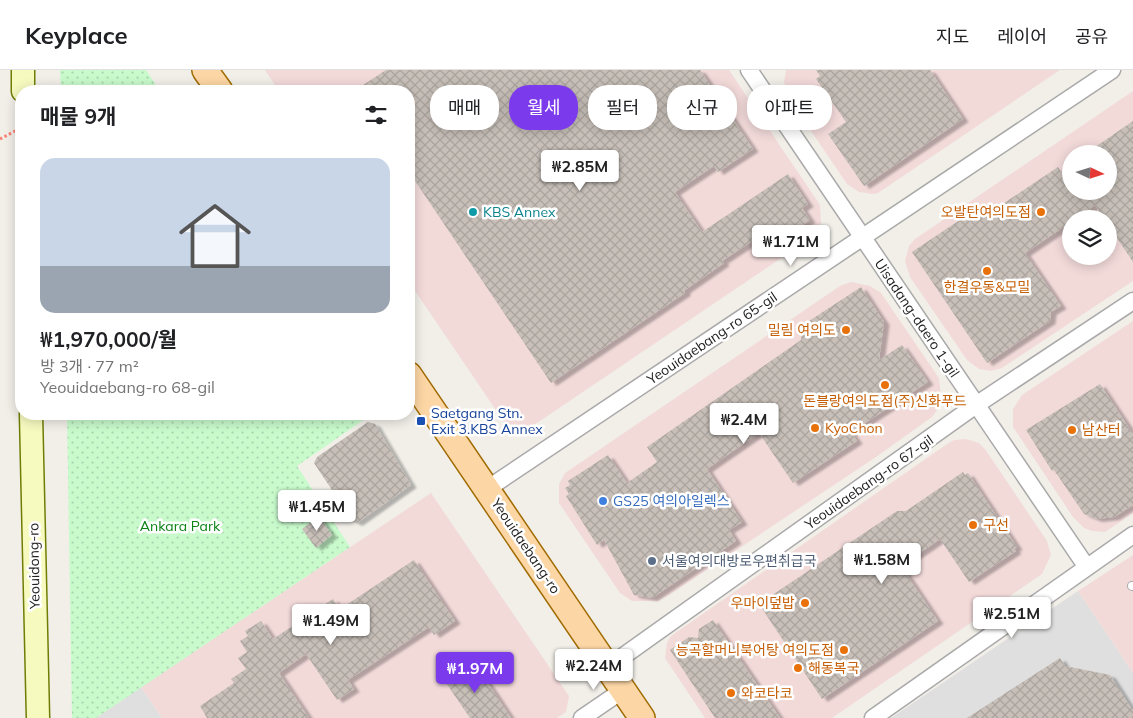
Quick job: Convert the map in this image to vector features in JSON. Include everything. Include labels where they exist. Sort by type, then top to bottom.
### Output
[{"type":"main road","points":[[23,70],[24,85]]},
{"type":"main road","points":[[206,70],[216,85]]},
{"type":"main road","name":"Yeouidaebang-ro","points":[[415,384],[642,718]]},
{"type":"main road","name":"Yeouidong-ro","points":[[30,420],[38,718]]},
{"type":"street","name":"Uisadang-daero 1-gil","points":[[749,70],[1086,566]]},
{"type":"street","name":"Yeouidaebang-ro 65-gil","points":[[487,489],[1112,70]]},
{"type":"street","name":"Yeouidaebang-ro 67-gil","points":[[608,667],[976,405],[1133,301]]},
{"type":"street","points":[[873,718],[1086,566],[1133,535]]},
{"type":"street","points":[[582,718],[623,690]]},
{"type":"path","points":[[0,139],[15,131]]},
{"type":"shaded area","points":[[265,70],[729,70],[747,97],[747,130],[769,130],[820,205],[821,223],[814,236],[537,423],[529,426],[515,427],[504,422],[415,291],[415,85],[275,85]]},
{"type":"shaded area","points":[[786,70],[1060,70],[878,193],[872,194],[859,192],[847,184],[810,130],[832,130],[832,85],[785,85]]},
{"type":"shaded area","points":[[1133,91],[1133,281],[1002,368],[991,371],[979,369],[967,360],[910,277],[905,261],[909,246],[915,239]]},
{"type":"shaded area","points":[[851,282],[870,286],[881,293],[939,378],[941,396],[938,409],[932,417],[876,457],[669,595],[658,601],[632,601],[620,593],[559,503],[559,484],[565,473],[840,286]]},
{"type":"shaded area","points":[[1133,321],[1133,513],[1105,532],[1092,531],[1084,528],[1073,517],[1013,427],[1013,409],[1022,395]]},
{"type":"shaded area","points":[[966,439],[979,443],[985,449],[1047,541],[1051,555],[1042,574],[832,718],[705,718],[665,658],[667,643],[671,636],[947,444],[954,440]]},
{"type":"shaded area","points":[[431,493],[569,696],[566,712],[557,718],[162,718],[141,687]]},
{"type":"shaded area","points":[[1133,555],[1133,673],[1078,591]]},
{"type":"shaded area","points":[[1078,591],[1133,673],[1133,718],[891,718]]},
{"type":"shaded area","points":[[141,687],[162,718],[96,718]]},
{"type":"green space","points":[[60,70],[146,70],[156,85],[61,85]]},
{"type":"green space","name":"Ankara Park","points":[[67,420],[363,420],[297,466],[350,547],[96,718],[72,718]]},
{"type":"building","points":[[386,70],[700,70],[710,85],[667,85],[667,130],[737,130],[737,125],[753,149],[718,172],[714,166],[675,192],[702,232],[788,174],[808,204],[802,208],[810,220],[790,233],[786,227],[780,228],[779,226],[758,240],[757,238],[722,261],[724,263],[685,290],[685,293],[551,383],[415,181],[415,85],[363,85]]},
{"type":"building","points":[[816,70],[930,70],[963,119],[864,186],[828,134],[846,122],[832,102],[832,85],[820,85],[816,79],[820,76]]},
{"type":"building","points":[[1133,121],[1133,262],[1117,238],[1117,210],[1098,210],[1095,205],[1088,210],[1062,210],[1062,228],[1025,253],[1061,306],[1051,312],[1050,321],[987,363],[912,252],[976,209],[989,213],[1058,167],[1062,173],[1062,200],[1118,200],[1118,145],[1098,145]]},
{"type":"building","points":[[861,287],[884,322],[879,360],[902,345],[928,382],[851,432],[857,441],[793,483],[759,433],[707,469],[742,522],[729,530],[736,541],[652,598],[634,595],[604,540],[597,545],[566,496],[569,494],[565,488],[570,485],[568,481],[608,455],[627,483],[657,462],[647,447],[801,340],[803,325]]},
{"type":"building","points":[[1100,384],[1133,434],[1133,505],[1114,517],[1097,519],[1084,514],[1054,470],[1052,471],[1026,430]]},
{"type":"building","points":[[368,422],[375,424],[411,485],[357,523],[329,509],[340,502],[314,463],[317,457]]},
{"type":"building","points":[[963,472],[965,475],[968,473],[1017,547],[1014,549],[1016,551],[969,582],[940,539],[901,566],[938,621],[822,699],[759,604],[897,511],[906,511]]},
{"type":"building","points":[[319,516],[332,535],[316,548],[302,529]]},
{"type":"building","points":[[414,560],[455,621],[434,635],[429,627],[348,680],[354,689],[337,700],[306,654],[279,673],[309,718],[207,718],[200,706],[234,683],[231,679],[246,669],[238,658],[247,652],[240,641],[248,636],[245,631],[261,621],[273,639],[333,599],[340,609]]},
{"type":"building","points":[[713,620],[780,718],[715,718],[670,650],[689,637],[698,638],[699,629]]},
{"type":"building","points":[[1060,658],[1065,666],[1110,675],[1133,711],[1133,718],[967,718]]},
{"type":"building","points":[[462,663],[469,674],[478,668],[511,718],[470,718],[442,677]]},
{"type":"place","name":"KBS Annex","points":[[473,212]]},
{"type":"place","name":"오발탄여의도점","points":[[1041,212]]},
{"type":"place","name":"한결우동&모밀","points":[[987,271]]},
{"type":"place","name":"밀림 여의도","points":[[846,330]]},
{"type":"place","name":"돈블랑여의도점(주)신화푸드","points":[[885,385]]},
{"type":"place","name":"Saetgang Stn. Exit 3.KBS Annex","points":[[421,421]]},
{"type":"place","name":"KyoChon","points":[[815,428]]},
{"type":"place","name":"남산터","points":[[1072,430]]},
{"type":"place","name":"GS25 여의아일렉스","points":[[603,501]]},
{"type":"place","name":"구선","points":[[973,525]]},
{"type":"place","name":"서울여의대방로우편취급국","points":[[652,561]]},
{"type":"place","name":"우마이덮밥","points":[[805,603]]},
{"type":"place","name":"능곡할머니북어탕 여의도점","points":[[844,650]]},
{"type":"place","name":"해동복국","points":[[798,668]]},
{"type":"place","name":"와코타코","points":[[731,693]]}]
